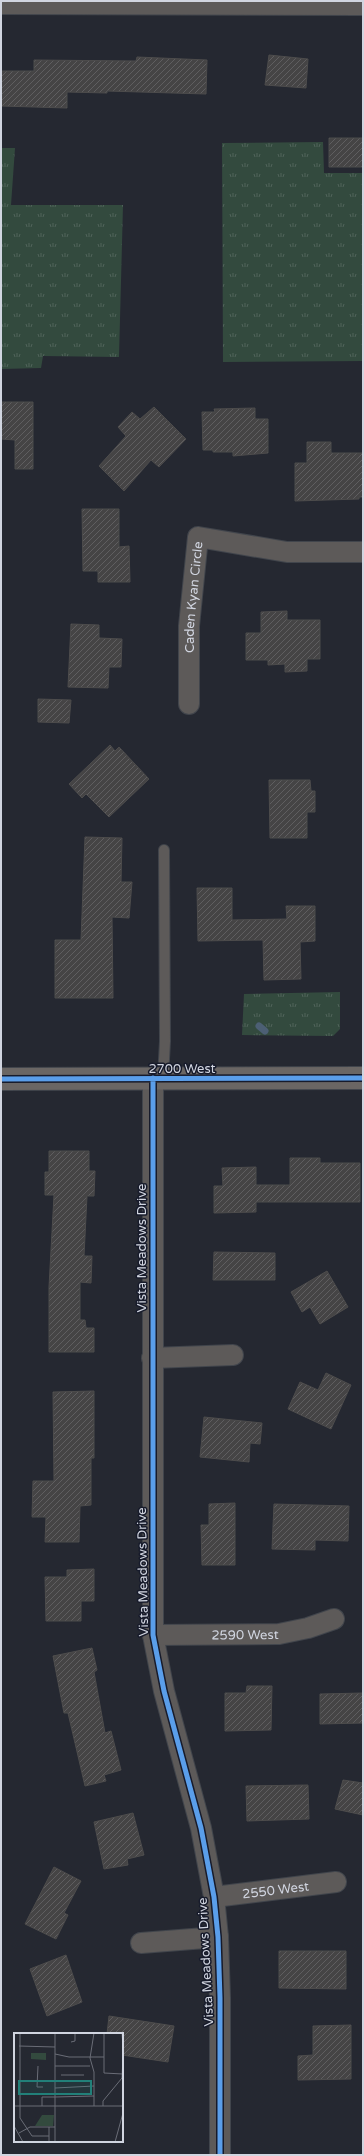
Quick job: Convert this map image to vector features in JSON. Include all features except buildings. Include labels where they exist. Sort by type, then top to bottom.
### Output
[{"type":"main road","name":"2700 West","points":[[1,1079],[363,1078]]},
{"type":"street","points":[[1,4],[363,5]]},
{"type":"street","name":"Caden Kyan Circle","points":[[189,704],[189,626],[198,537],[286,552],[363,552]]},
{"type":"street","name":"Vista Meadows Drive","points":[[158,1078],[152,1358],[153,1635],[164,1691],[201,1828],[214,1897],[218,1937],[220,1998],[220,2155]]},
{"type":"street","points":[[152,1358],[233,1355]]},
{"type":"street","name":"2590 West","points":[[153,1635],[279,1634],[308,1628],[334,1619]]},
{"type":"street","name":"2550 West","points":[[214,1897],[336,1882]]},
{"type":"street","name":"Vista Meadows Drive","points":[[141,1943],[218,1937]]},
{"type":"lane","points":[[158,1078],[165,1041],[164,850]]},
{"type":"green space","points":[[323,142],[324,173],[363,173],[363,361],[223,362],[222,143]]},
{"type":"green space","points":[[1,148],[15,148],[11,205],[123,205],[119,357],[43,356],[41,368],[1,369]]},
{"type":"green space","points":[[340,992],[340,1029],[333,1036],[242,1035],[244,994]]},
{"type":"waterway","points":[[259,1026],[265,1031]]},
{"type":"cycle path","points":[[153,1078],[153,1635],[164,1691],[201,1828],[214,1897],[218,1937],[220,1998],[220,2155]]},
{"type":"cycle path","points":[[1,1079],[363,1078]]}]
